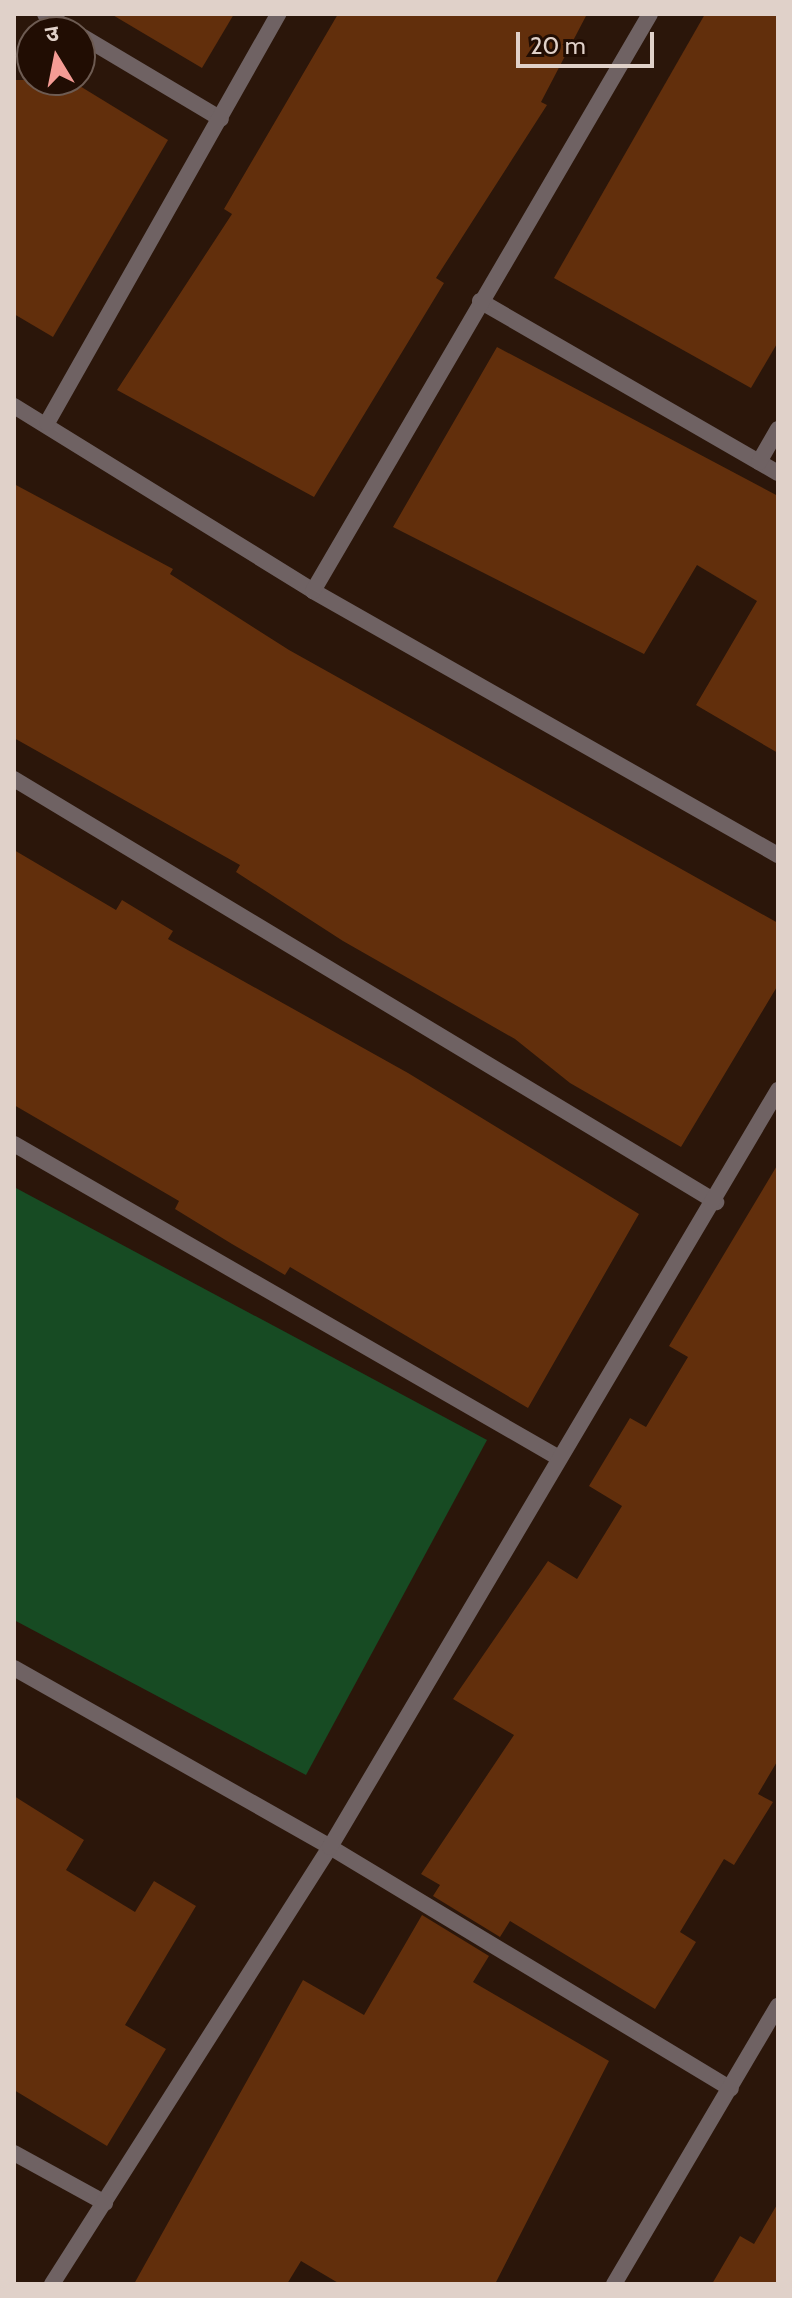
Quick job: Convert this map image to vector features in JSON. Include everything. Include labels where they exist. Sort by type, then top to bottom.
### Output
[{"type":"street","points":[[47,423],[278,14]]},
{"type":"street","points":[[313,591],[650,14]]},
{"type":"street","points":[[96,44],[221,119]]},
{"type":"street","points":[[480,301],[778,473]]},
{"type":"street","points":[[14,406],[47,423],[313,591],[778,855]]},
{"type":"street","points":[[759,462],[778,429]]},
{"type":"street","points":[[14,779],[716,1202]]},
{"type":"street","points":[[52,2284],[330,1847],[559,1458],[716,1202],[778,1090]]},
{"type":"street","points":[[14,1144],[559,1458]]},
{"type":"street","points":[[14,1668],[330,1847],[731,2089]]},
{"type":"street","points":[[614,2284],[778,2006]]},
{"type":"street","points":[[14,2153],[105,2203]]},
{"type":"green space","points":[[14,1187],[487,1440],[306,1775],[14,1620]]},
{"type":"building","points":[[111,14],[234,14],[202,68]]},
{"type":"building","points":[[338,14],[587,14],[541,102],[547,105],[436,278],[444,283],[314,497],[117,390],[232,214],[224,209]]},
{"type":"building","points":[[705,14],[778,14],[778,342],[751,388],[554,278]]},
{"type":"building","points":[[16,80],[16,96],[96,96],[168,140],[53,337],[14,314]]},
{"type":"building","points":[[497,347],[778,496],[778,753],[696,705],[757,601],[697,565],[644,654],[393,527]]},
{"type":"building","points":[[14,484],[173,569],[170,574],[289,650],[778,923],[778,985],[681,1147],[570,1083],[515,1039],[343,941],[236,872],[240,865],[14,738]]},
{"type":"building","points":[[14,850],[116,910],[122,900],[173,931],[168,939],[408,1073],[639,1214],[528,1408],[290,1267],[285,1275],[232,1244],[175,1209],[179,1201],[14,1105]]},
{"type":"building","points":[[778,1164],[778,1760],[758,1794],[773,1802],[734,1865],[724,1859],[680,1932],[696,1942],[655,2009],[510,1921],[500,1937],[433,1896],[440,1885],[421,1874],[514,1735],[453,1699],[548,1561],[577,1579],[622,1506],[589,1486],[630,1418],[646,1427],[688,1357],[669,1346]]},
{"type":"building","points":[[14,1796],[84,1840],[66,1870],[135,1912],[154,1881],[196,1906],[125,2025],[166,2049],[107,2146],[14,2090]]},
{"type":"building","points":[[422,1915],[489,1956],[473,1982],[609,2061],[495,2284],[340,2284],[301,2261],[287,2284],[134,2284],[303,1980],[364,2015]]},
{"type":"building","points":[[778,2203],[778,2284],[712,2284],[740,2236],[754,2244]]}]
